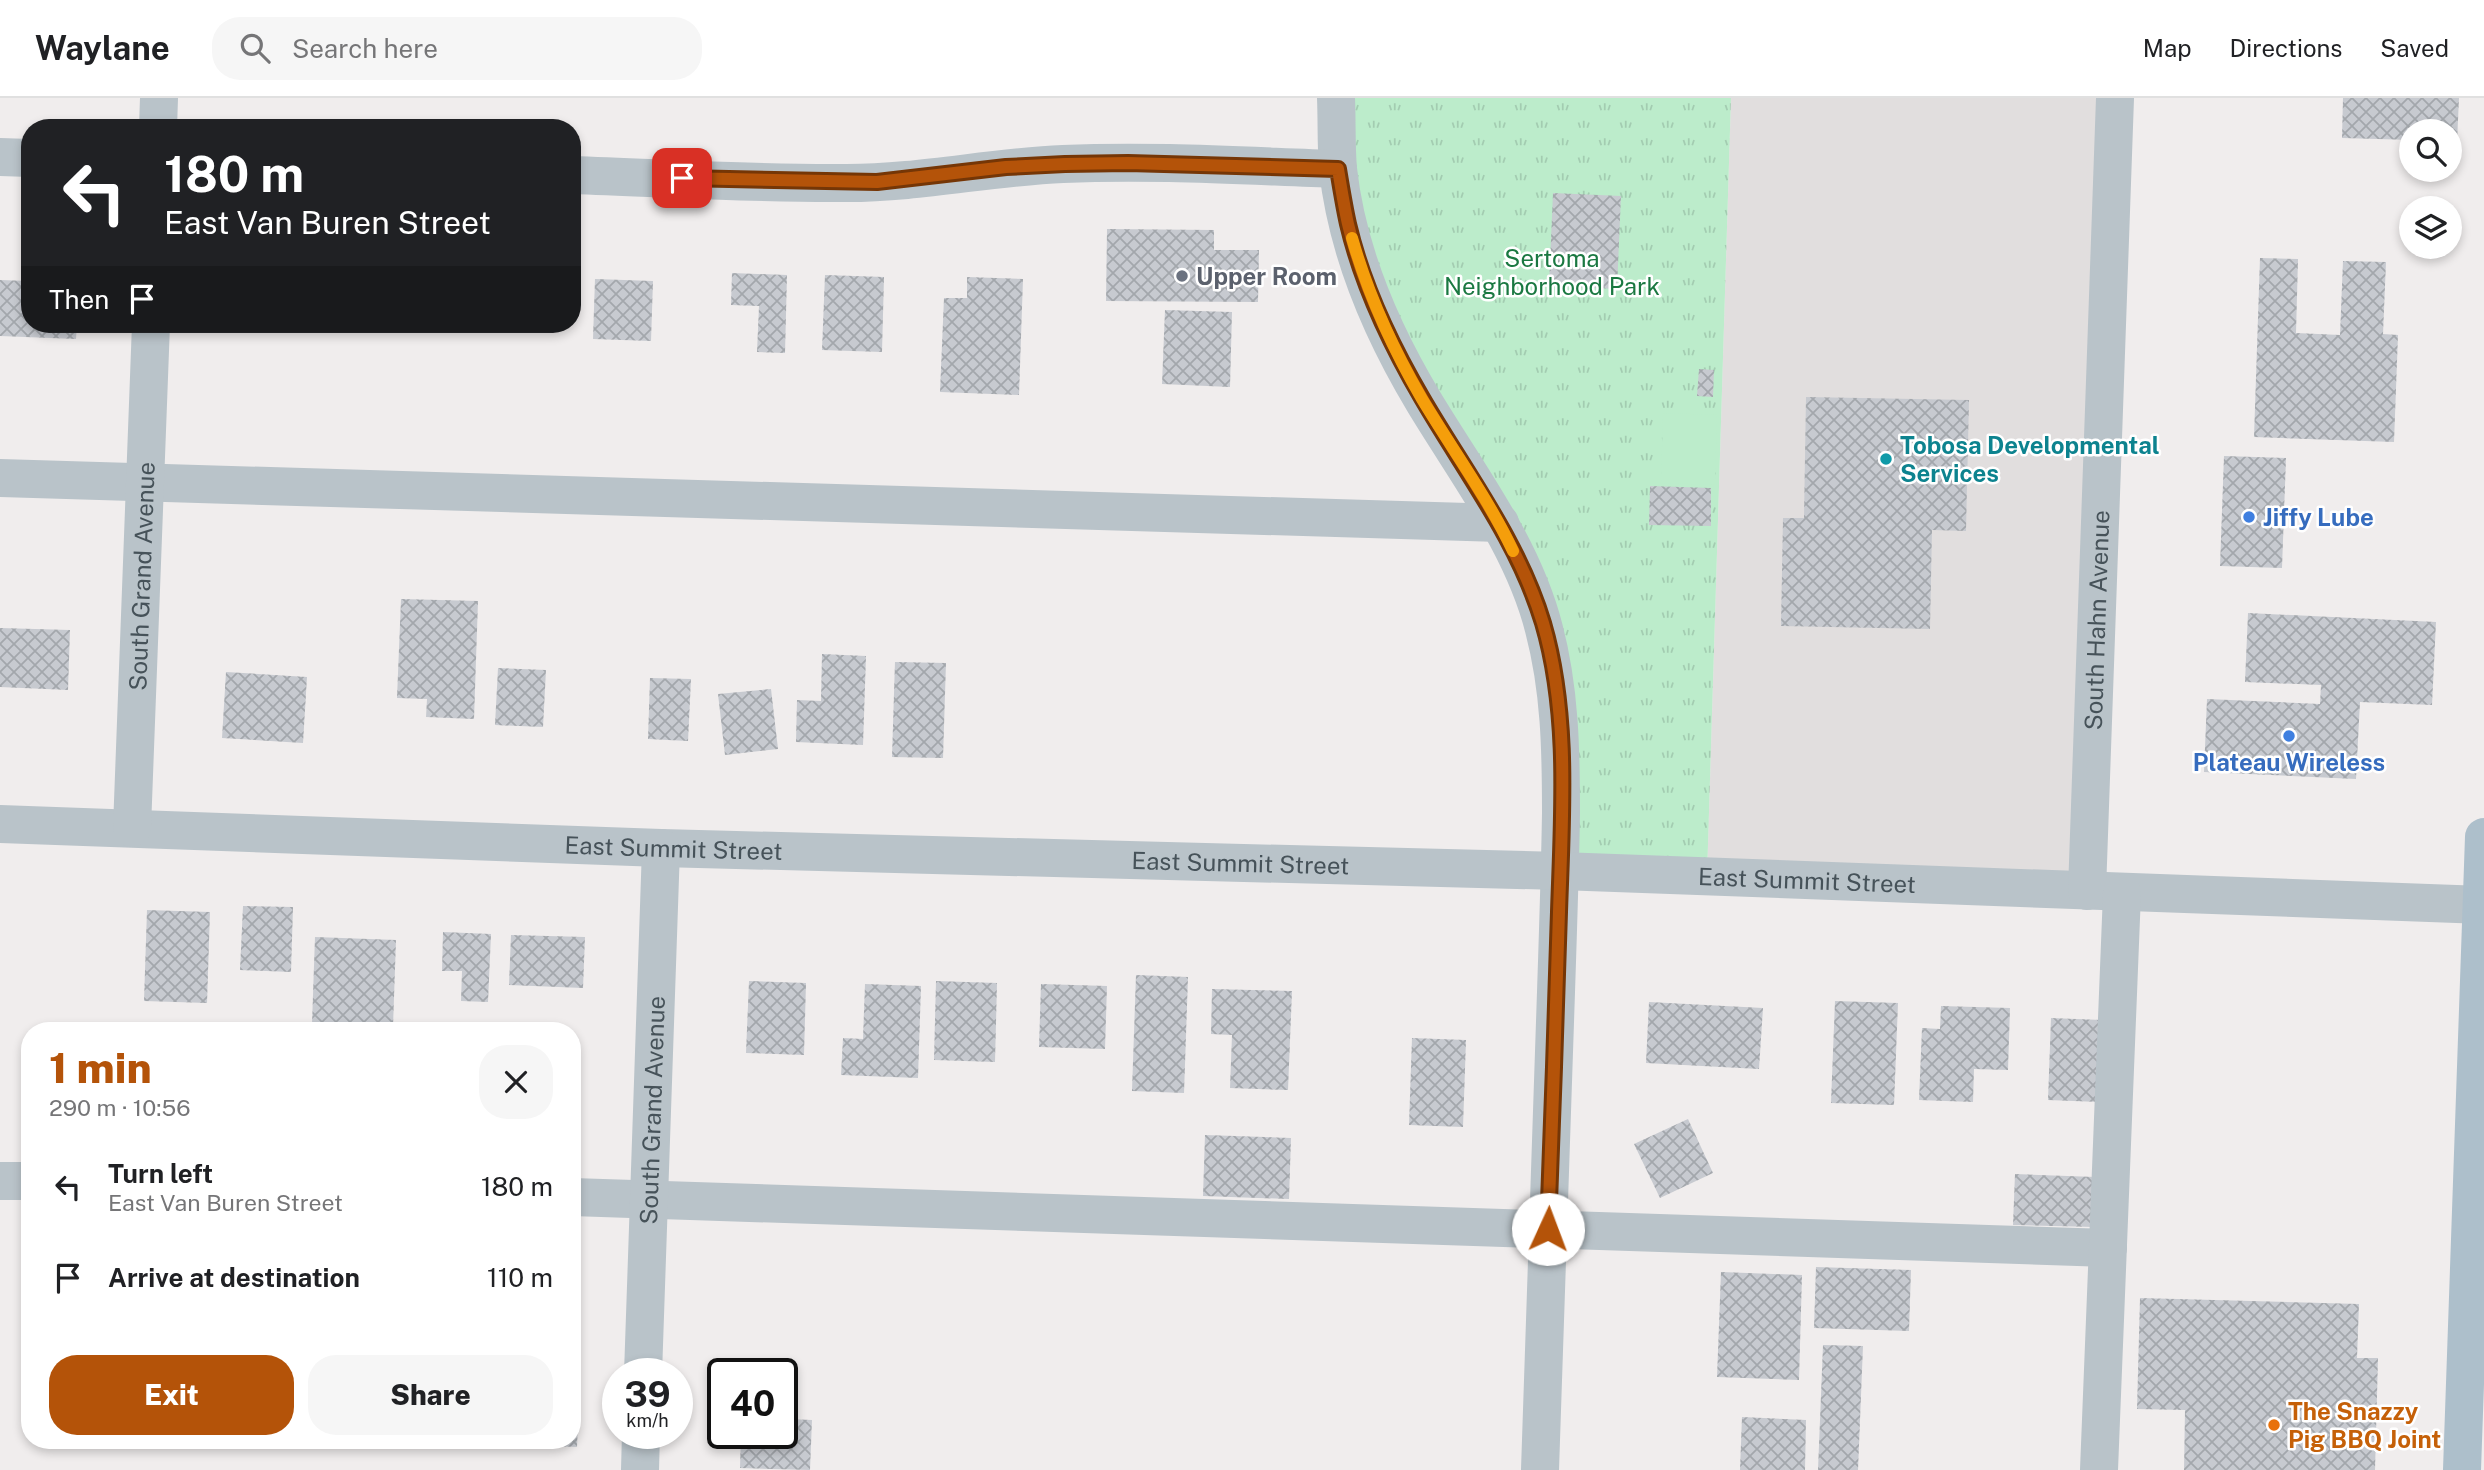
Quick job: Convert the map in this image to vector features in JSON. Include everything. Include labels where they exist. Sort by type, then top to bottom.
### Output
[{"type":"main road","points":[[2462,1470],[2484,837]]},
{"type":"street","points":[[158,119],[159,98]]},
{"type":"street","points":[[1336,98],[1338,169],[1352,237],[1383,323],[1422,398],[1500,523],[1543,623],[1553,667],[1559,711],[1561,766],[1560,871],[1540,1470]]},
{"type":"street","name":"South Hahn Avenue","points":[[2099,1470],[2108,1248],[2105,892],[2115,98]]},
{"type":"street","points":[[0,157],[21,158]]},
{"type":"street","points":[[581,175],[847,183],[898,180],[1006,167],[1065,164],[1128,163],[1338,169]]},
{"type":"street","name":"South Grand Avenue","points":[[132,828],[150,333]]},
{"type":"street","points":[[0,478],[1500,523]]},
{"type":"street","name":"East Summit Street","points":[[0,824],[661,848],[1560,871],[2483,904]]},
{"type":"street","name":"South Grand Avenue","points":[[644,1358],[661,848]]},
{"type":"street","points":[[0,1181],[21,1181]]},
{"type":"street","points":[[581,1197],[2108,1248]]},
{"type":"street","points":[[640,1470],[641,1449]]},
{"type":"shaded area","points":[[1731,98],[2115,98],[2087,891],[1707,877]]},
{"type":"green space","name":"Sertoma Neighborhood Park","points":[[1336,98],[1731,98],[1707,877],[1560,871],[1553,667],[1383,323]]},
{"type":"green space","points":[[1663,413],[1717,415],[1715,485],[1661,483]]},
{"type":"building","points":[[2343,98],[2459,98],[2458,119],[2399,119],[2399,140],[2342,138]]},
{"type":"building","points":[[1553,193],[1621,196],[1617,289],[1549,286]]},
{"type":"building","name":"Upper Room","points":[[1107,229],[1214,230],[1214,250],[1259,250],[1258,302],[1106,301]]},
{"type":"building","points":[[2260,258],[2298,259],[2296,333],[2340,335],[2343,261],[2386,262],[2383,334],[2398,335],[2394,442],[2254,437]]},
{"type":"building","points":[[732,273],[787,275],[785,353],[757,352],[759,306],[731,305]]},
{"type":"building","points":[[825,275],[884,277],[882,352],[822,350]]},
{"type":"building","points":[[967,277],[1023,279],[1019,395],[940,392],[944,298],[967,298]]},
{"type":"building","points":[[595,279],[653,281],[651,341],[593,339]]},
{"type":"building","points":[[0,280],[21,281],[21,333],[76,333],[76,339],[0,336]]},
{"type":"building","points":[[1165,310],[1232,312],[1230,387],[1162,384]]},
{"type":"building","points":[[1699,369],[1714,370],[1713,397],[1697,396]]},
{"type":"building","name":"Tobosa Developmental Services","points":[[1806,397],[1969,400],[1966,531],[1932,530],[1930,629],[1781,626],[1783,518],[1804,518]]},
{"type":"building","points":[[2224,456],[2286,458],[2282,568],[2220,566]]},
{"type":"building","points":[[1650,486],[1711,488],[1711,526],[1649,525]]},
{"type":"building","points":[[401,599],[478,601],[474,719],[426,717],[427,699],[397,698]]},
{"type":"building","points":[[2248,613],[2436,622],[2432,705],[2360,702],[2356,779],[2204,772],[2207,699],[2320,704],[2321,685],[2245,682]]},
{"type":"building","points":[[0,628],[70,630],[68,690],[0,687]]},
{"type":"building","points":[[822,654],[866,656],[863,745],[796,742],[797,700],[821,701]]},
{"type":"building","points":[[895,662],[946,663],[943,758],[892,757]]},
{"type":"building","points":[[498,668],[546,670],[543,727],[495,725]]},
{"type":"building","points":[[226,672],[307,677],[303,743],[222,738]]},
{"type":"building","points":[[650,678],[691,679],[688,741],[648,739]]},
{"type":"building","points":[[771,689],[778,749],[725,755],[718,694]]},
{"type":"building","points":[[243,906],[293,907],[291,972],[240,970]]},
{"type":"building","points":[[147,910],[210,912],[207,1003],[144,1001]]},
{"type":"building","points":[[443,932],[491,934],[488,1002],[461,1001],[462,971],[442,971]]},
{"type":"building","points":[[511,935],[585,937],[583,988],[509,985]]},
{"type":"building","points":[[315,937],[396,940],[393,1022],[312,1022]]},
{"type":"building","points":[[1136,975],[1188,977],[1184,1093],[1132,1091]]},
{"type":"building","points":[[749,981],[806,983],[804,1055],[746,1053]]},
{"type":"building","points":[[936,981],[997,983],[995,1062],[934,1060]]},
{"type":"building","points":[[865,984],[921,986],[918,1078],[841,1075],[843,1038],[863,1039]]},
{"type":"building","points":[[1041,984],[1107,986],[1105,1049],[1039,1047]]},
{"type":"building","points":[[1212,989],[1292,991],[1288,1090],[1230,1088],[1232,1035],[1211,1034]]},
{"type":"building","points":[[1835,1001],[1898,1003],[1894,1105],[1831,1103]]},
{"type":"building","points":[[1649,1002],[1763,1008],[1759,1069],[1646,1063]]},
{"type":"building","points":[[1941,1006],[2010,1008],[2008,1070],[1974,1069],[1973,1102],[1919,1100],[1922,1028],[1940,1029]]},
{"type":"building","points":[[2051,1018],[2102,1020],[2099,1102],[2048,1100]]},
{"type":"building","points":[[1412,1038],[1466,1040],[1463,1127],[1409,1125]]},
{"type":"building","points":[[1688,1119],[1713,1173],[1660,1198],[1634,1144]]},
{"type":"building","points":[[1205,1135],[1291,1138],[1289,1199],[1203,1196]]},
{"type":"building","points":[[2015,1174],[2096,1177],[2095,1227],[2013,1225]]},
{"type":"building","points":[[1816,1267],[1911,1270],[1909,1331],[1814,1328]]},
{"type":"building","points":[[1721,1272],[1802,1275],[1799,1380],[1717,1377]]},
{"type":"building","points":[[2140,1298],[2359,1304],[2357,1358],[2378,1358],[2375,1470],[2184,1470],[2185,1410],[2137,1409]]},
{"type":"building","points":[[1823,1345],[1863,1346],[1858,1470],[1818,1470]]},
{"type":"building","points":[[1742,1417],[1806,1420],[1805,1470],[1740,1470]]},
{"type":"building","points":[[798,1419],[812,1420],[810,1470],[740,1468],[741,1449],[798,1449]]},
{"type":"slow traffic","points":[[1352,238],[1383,323],[1405,368],[1500,523],[1513,551]]},
{"type":"place","name":"Upper Room","points":[[1182,276]]},
{"type":"place","name":"Tobosa Developmental Services","points":[[1886,459]]},
{"type":"place","name":"Jiffy Lube","points":[[2249,517]]},
{"type":"place","name":"Plateau Wireless","points":[[2289,736]]},
{"type":"place","name":"The Snazzy Pig BBQ Joint","points":[[2274,1425]]},
{"type":"route","points":[[682,178],[877,182],[1006,167],[1128,163],[1338,169],[1348,224],[1359,262],[1383,323],[1422,398],[1500,523],[1543,623],[1553,667],[1559,711],[1561,766],[1548,1229]]}]
